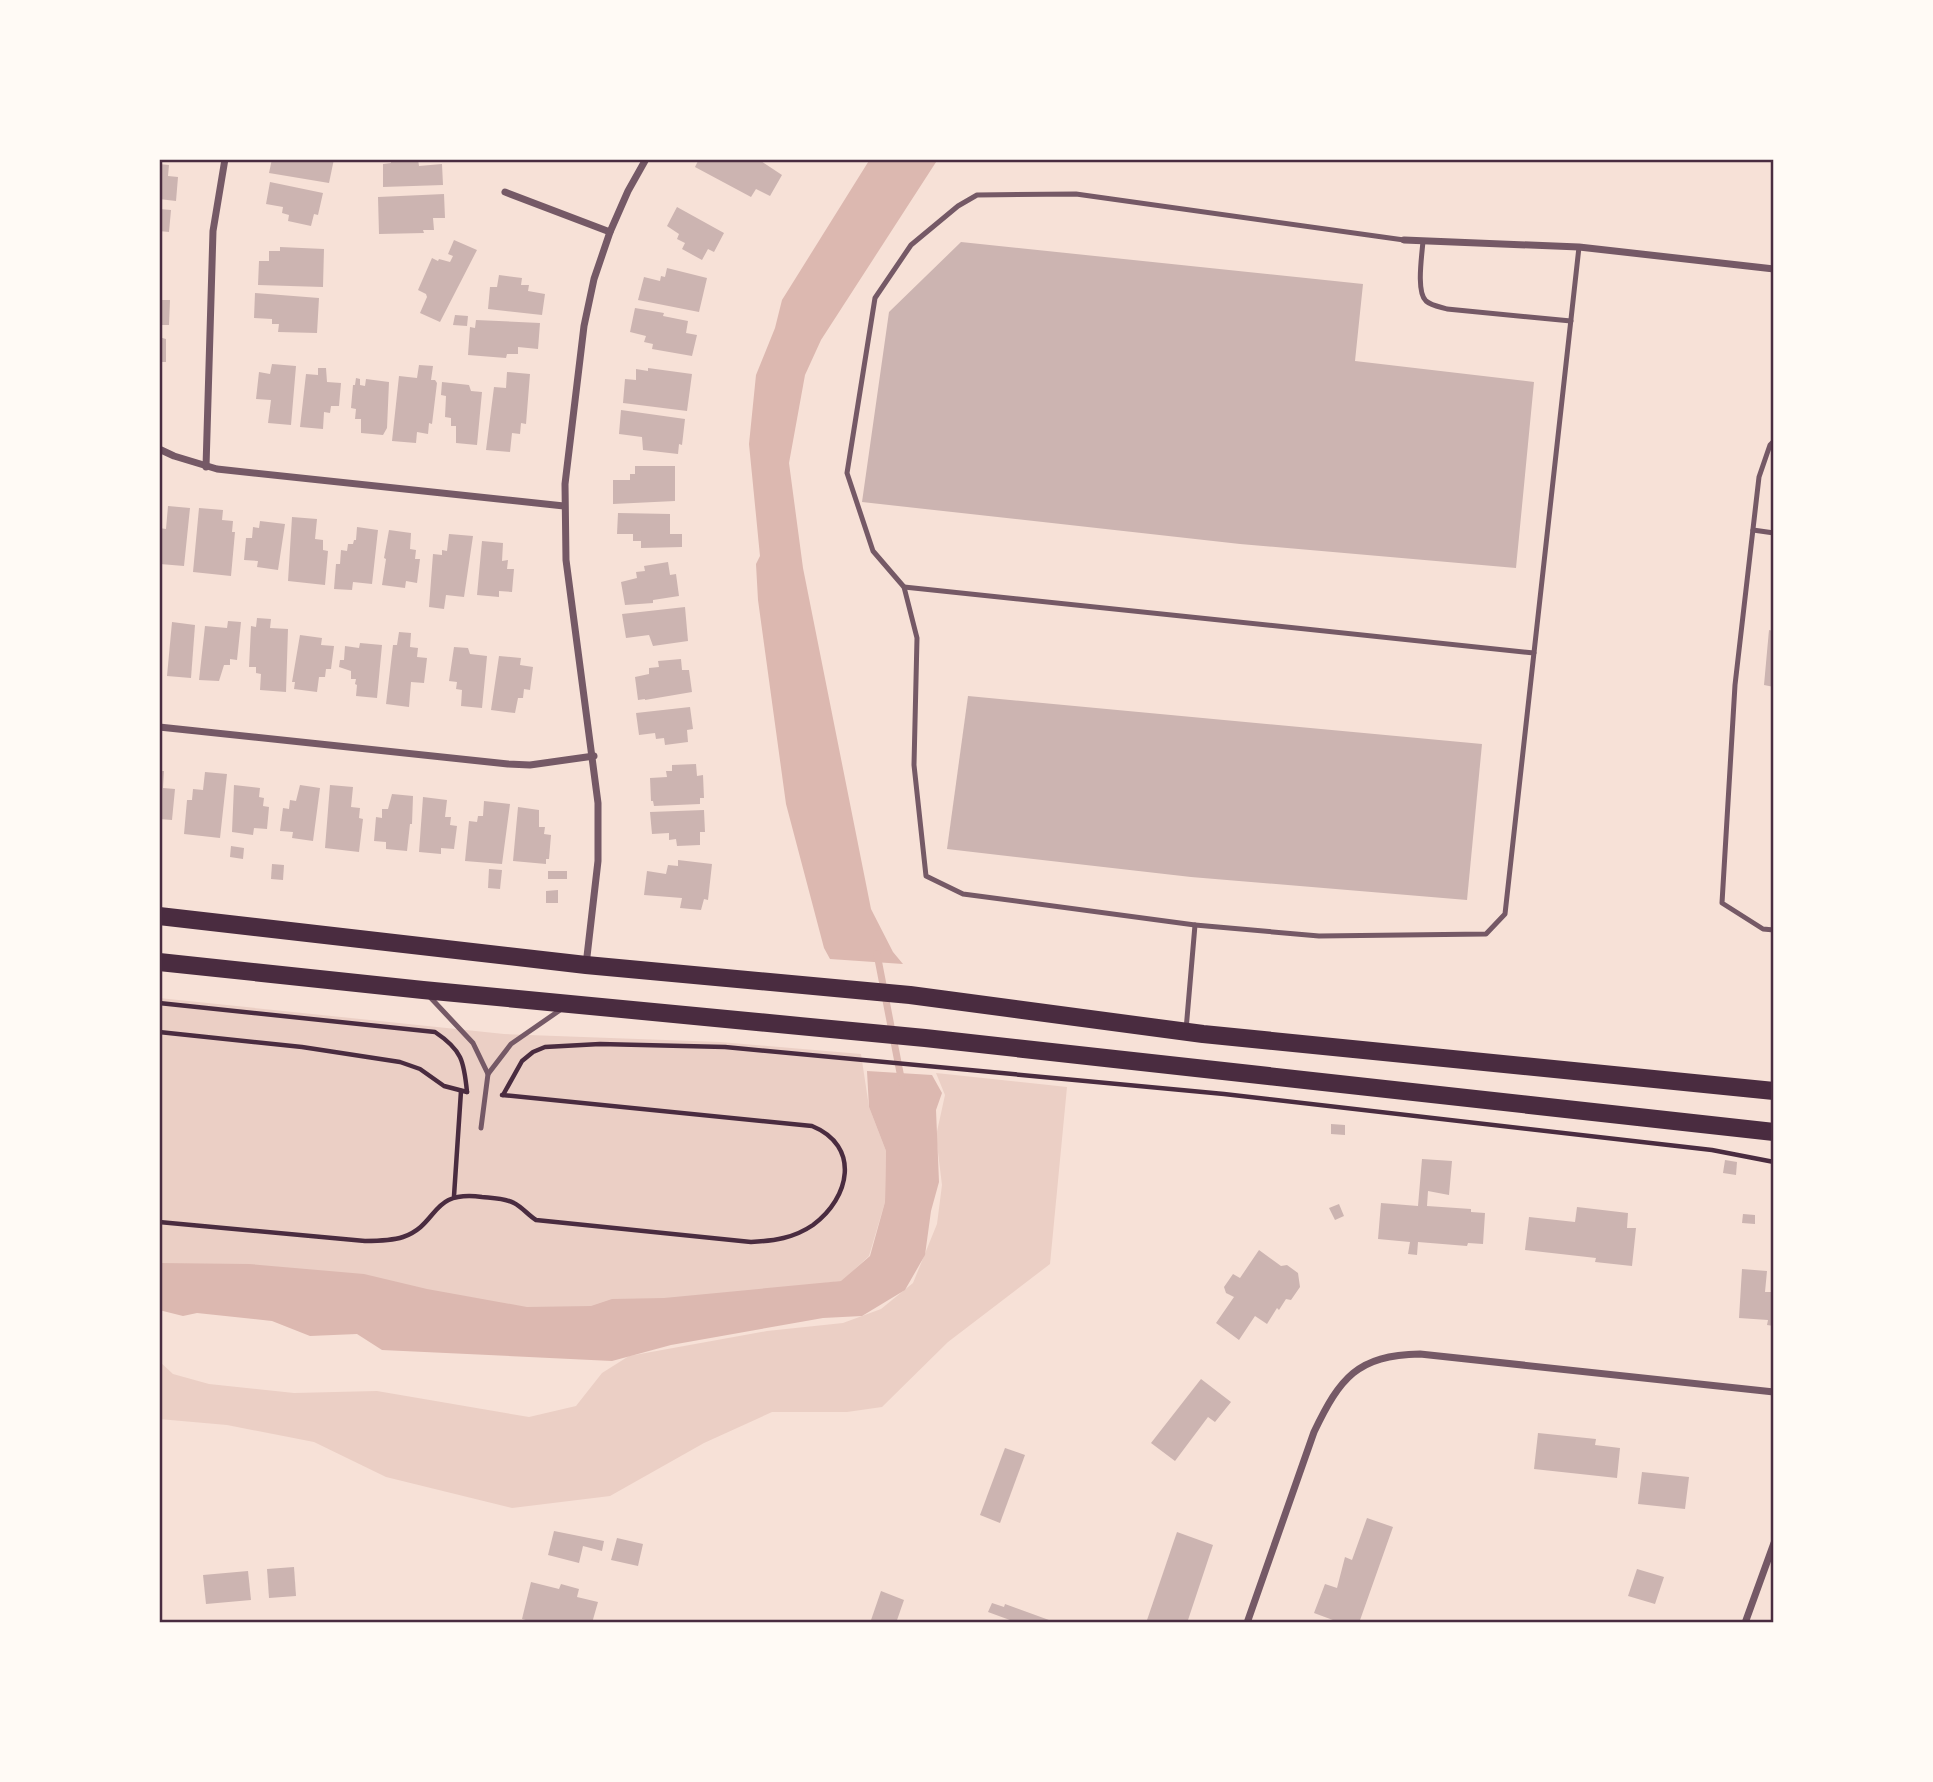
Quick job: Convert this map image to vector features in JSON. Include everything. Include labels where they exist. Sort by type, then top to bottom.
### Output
[{"type":"main road","points":[[159,916],[586,965],[910,995],[1186,1032],[1774,1091]]},
{"type":"main road","points":[[159,962],[925,1038],[1774,1132]]},
{"type":"street","points":[[206,467],[213,231],[225,159]]},
{"type":"street","points":[[586,965],[598,861],[598,803],[566,560],[564,506],[584,326],[594,279],[610,232],[646,159]]},
{"type":"street","points":[[505,192],[610,232]]},
{"type":"street","points":[[1404,240],[1579,247],[1774,269]]},
{"type":"street","points":[[159,449],[206,467],[564,506]]},
{"type":"street","points":[[159,727],[508,764],[530,765],[593,756]]},
{"type":"street","points":[[1247,1623],[1314,1432],[1328,1402],[1363,1364],[1393,1354],[1420,1354],[1774,1392]]},
{"type":"street","points":[[1745,1623],[1774,1543]]},
{"type":"lane","points":[[1404,240],[1076,194],[977,195],[958,206],[911,245],[875,298],[847,473],[873,551],[904,587],[917,638],[914,765],[926,876],[962,894],[1195,925],[1319,936],[1486,934],[1505,914],[1579,247]]},
{"type":"lane","points":[[1423,240],[1420,291],[1425,300],[1434,305],[1447,309],[1571,321]]},
{"type":"lane","points":[[1774,441],[1770,445],[1759,477],[1735,685],[1721,903],[1763,929],[1774,930]]},
{"type":"lane","points":[[1753,530],[1774,533]]},
{"type":"lane","points":[[904,587],[1534,653]]},
{"type":"lane","points":[[1186,1032],[1195,925]]},
{"type":"lane","points":[[423,990],[473,1043],[488,1074]]},
{"type":"lane","points":[[481,1128],[488,1074],[511,1044],[569,1004]]},
{"type":"path","points":[[159,1003],[435,1032],[452,1043],[462,1058],[466,1092],[454,1196]]},
{"type":"path","points":[[159,1032],[302,1047],[400,1062],[420,1069],[444,1086],[466,1092]]},
{"type":"path","points":[[159,1222],[365,1241],[386,1240],[405,1236],[454,1196],[471,1196],[518,1204],[536,1220],[772,1241],[793,1236],[813,1224],[837,1198],[844,1181],[842,1150],[824,1131],[812,1126],[503,1095],[522,1061],[533,1052],[545,1047],[600,1044],[725,1047],[1224,1094],[1712,1150],[1774,1162]]},
{"type":"shaded area","points":[[870,159],[938,159],[821,340],[805,375],[789,463],[803,568],[871,909],[893,952],[903,964],[830,959],[824,948],[786,804],[758,600],[756,564],[760,556],[749,444],[756,375],[775,328],[782,300]]},
{"type":"shaded area","points":[[159,998],[504,1034],[720,1042],[861,1054],[869,1107],[886,1151],[885,1202],[869,1256],[842,1281],[544,1316],[159,1271]]},
{"type":"shaded area","points":[[867,1071],[932,1075],[942,1093],[936,1110],[939,1182],[931,1211],[925,1255],[905,1290],[862,1316],[823,1318],[671,1345],[612,1361],[382,1350],[357,1334],[310,1336],[272,1321],[197,1313],[183,1316],[159,1310],[159,1263],[249,1264],[364,1274],[427,1289],[527,1307],[591,1306],[612,1299],[664,1298],[841,1281],[870,1256],[885,1202],[886,1151],[869,1107]]},
{"type":"shaded area","points":[[936,1073],[1067,1087],[1050,1264],[948,1342],[882,1407],[847,1412],[772,1412],[704,1443],[610,1496],[512,1508],[386,1477],[314,1442],[227,1425],[159,1419],[159,1361],[173,1374],[209,1384],[294,1393],[377,1391],[529,1417],[576,1406],[602,1373],[629,1356],[767,1331],[843,1323],[881,1309],[913,1283],[937,1224],[942,1185],[936,1136],[945,1095]]},
{"type":"building","points":[[272,159],[334,159],[329,183],[269,173]]},
{"type":"building","points":[[391,159],[418,159],[419,166],[442,164],[443,185],[383,187],[383,164],[391,163]]},
{"type":"building","points":[[699,159],[758,159],[782,175],[770,196],[756,189],[751,197],[695,167]]},
{"type":"building","points":[[159,164],[169,165],[168,176],[178,177],[176,201],[159,199]]},
{"type":"building","points":[[270,182],[323,193],[318,215],[314,214],[311,226],[288,221],[289,215],[282,213],[283,207],[266,204]]},
{"type":"building","points":[[444,194],[445,218],[433,218],[434,230],[423,230],[424,233],[379,234],[378,197]]},
{"type":"building","points":[[677,207],[724,233],[714,252],[708,249],[702,260],[682,249],[685,243],[677,239],[679,234],[667,226]]},
{"type":"building","points":[[159,209],[171,210],[169,232],[159,231]]},
{"type":"building","points":[[454,240],[477,250],[440,322],[420,313],[427,297],[418,290],[432,258],[450,262],[453,256],[448,254]]},
{"type":"building","points":[[961,242],[1363,284],[1355,361],[1534,382],[1516,568],[1240,544],[862,502],[889,312]]},
{"type":"building","points":[[280,247],[324,249],[323,287],[258,285],[259,261],[269,261],[269,251],[280,251]]},
{"type":"building","points":[[667,268],[707,278],[699,312],[638,300],[644,277],[660,281],[661,276],[665,277]]},
{"type":"building","points":[[499,275],[522,278],[521,285],[529,285],[528,291],[545,294],[542,315],[488,309],[490,287],[497,287]]},
{"type":"building","points":[[255,293],[319,298],[317,333],[278,332],[279,324],[272,324],[272,319],[254,318]]},
{"type":"building","points":[[159,300],[170,300],[169,325],[159,325]]},
{"type":"building","points":[[635,308],[688,321],[686,333],[697,335],[692,356],[652,349],[653,344],[644,342],[646,336],[630,332]]},
{"type":"building","points":[[455,315],[468,316],[467,326],[453,325]]},
{"type":"building","points":[[476,320],[540,323],[538,349],[518,347],[518,354],[507,354],[506,358],[468,355],[470,327],[475,328]]},
{"type":"building","points":[[159,337],[166,339],[166,362],[159,362]]},
{"type":"building","points":[[272,364],[296,366],[291,425],[268,423],[271,400],[256,399],[259,372],[270,374]]},
{"type":"building","points":[[419,365],[433,366],[431,380],[437,383],[432,424],[429,423],[428,434],[417,432],[416,443],[392,441],[399,376],[417,378]]},
{"type":"building","points":[[318,368],[326,368],[327,382],[341,383],[339,406],[331,406],[330,413],[324,412],[323,429],[300,427],[306,374],[318,375]]},
{"type":"building","points":[[648,368],[692,374],[687,411],[623,403],[625,379],[636,380],[636,369],[648,371]]},
{"type":"building","points":[[507,372],[530,374],[526,424],[521,423],[520,434],[512,433],[510,452],[486,450],[494,387],[506,388]]},
{"type":"building","points":[[356,378],[360,379],[360,385],[365,386],[366,379],[389,382],[387,428],[383,435],[361,433],[361,419],[355,419],[356,409],[351,408]]},
{"type":"building","points":[[442,382],[469,385],[471,391],[482,392],[477,445],[456,443],[456,426],[451,426],[451,418],[445,417],[446,396],[441,395]]},
{"type":"building","points":[[621,410],[685,419],[682,445],[679,444],[678,454],[643,450],[642,437],[619,434]]},
{"type":"building","points":[[635,466],[675,466],[675,501],[613,504],[613,480],[630,480],[630,474],[635,474]]},
{"type":"building","points":[[168,506],[190,508],[184,566],[160,564],[159,528],[166,529]]},
{"type":"building","points":[[199,508],[223,510],[222,520],[233,521],[232,532],[235,532],[231,576],[193,572]]},
{"type":"building","points":[[618,513],[670,514],[670,534],[682,534],[682,547],[641,548],[641,541],[633,541],[633,534],[617,534]]},
{"type":"building","points":[[292,517],[317,519],[315,539],[323,540],[323,550],[328,551],[325,585],[288,581]]},
{"type":"building","points":[[260,521],[285,524],[278,570],[257,567],[258,561],[244,560],[246,538],[252,538],[253,527],[259,528]]},
{"type":"building","points":[[357,527],[378,530],[372,584],[353,582],[352,590],[334,589],[336,564],[340,564],[341,550],[347,551],[348,544],[353,544],[356,540]]},
{"type":"building","points":[[389,530],[411,533],[410,549],[416,550],[415,559],[420,559],[417,583],[406,581],[405,588],[382,585]]},
{"type":"building","points":[[449,534],[473,536],[464,597],[446,595],[444,609],[429,607],[433,554],[442,555],[442,550],[447,551]]},
{"type":"building","points":[[482,541],[503,543],[502,561],[508,560],[507,569],[514,569],[512,592],[499,591],[499,597],[477,595]]},
{"type":"building","points":[[668,562],[670,575],[676,574],[679,596],[653,600],[653,603],[625,605],[621,582],[637,578],[636,572],[645,571],[644,566]]},
{"type":"building","points":[[685,607],[688,641],[653,646],[649,635],[626,638],[622,614]]},
{"type":"building","points":[[257,618],[271,619],[270,628],[288,629],[286,692],[260,690],[261,674],[256,673],[256,667],[249,667],[251,626],[256,627]]},
{"type":"building","points":[[228,621],[241,622],[237,660],[230,659],[230,665],[224,665],[219,681],[199,680],[205,626],[227,628]]},
{"type":"building","points":[[172,622],[195,625],[191,678],[167,676]]},
{"type":"building","points":[[1769,630],[1774,631],[1774,687],[1764,685]]},
{"type":"building","points":[[399,632],[411,633],[410,647],[418,648],[417,657],[427,658],[424,683],[411,682],[409,707],[386,704],[393,645],[397,645]]},
{"type":"building","points":[[300,635],[322,638],[321,645],[334,646],[331,669],[326,669],[325,677],[319,677],[317,692],[294,689],[295,682],[292,682]]},
{"type":"building","points":[[360,643],[382,645],[377,698],[356,696],[356,679],[351,679],[351,671],[339,667],[340,660],[344,660],[345,646],[359,648]]},
{"type":"building","points":[[454,647],[468,648],[470,654],[487,656],[482,708],[461,706],[462,690],[456,689],[457,682],[449,681]]},
{"type":"building","points":[[499,656],[521,658],[520,665],[533,667],[530,690],[524,689],[523,698],[518,698],[515,713],[491,710]]},
{"type":"building","points":[[681,659],[682,670],[689,670],[692,692],[638,700],[635,677],[649,674],[649,668],[659,667],[658,661]]},
{"type":"building","points":[[968,696],[1482,744],[1467,900],[1191,877],[947,849]]},
{"type":"building","points":[[690,707],[693,729],[687,730],[688,742],[665,745],[664,738],[656,739],[655,733],[639,735],[636,713]]},
{"type":"building","points":[[696,764],[697,776],[703,775],[704,798],[700,798],[700,804],[654,806],[651,801],[650,778],[667,777],[666,771],[672,771],[672,765]]},
{"type":"building","points":[[159,771],[164,771],[163,788],[175,789],[172,820],[159,819]]},
{"type":"building","points":[[205,772],[227,774],[220,838],[184,834],[187,800],[192,800],[193,789],[203,790]]},
{"type":"building","points":[[234,785],[260,788],[259,797],[264,798],[263,806],[269,807],[267,829],[254,828],[253,835],[232,832]]},
{"type":"building","points":[[300,785],[320,788],[313,841],[292,838],[293,832],[280,831],[283,808],[289,809],[290,800],[296,801]]},
{"type":"building","points":[[330,785],[353,787],[351,807],[360,808],[359,818],[363,819],[359,852],[325,848]]},
{"type":"building","points":[[392,794],[413,796],[407,851],[386,849],[386,842],[374,841],[376,817],[382,818],[382,809],[388,809]]},
{"type":"building","points":[[423,797],[447,800],[445,817],[451,817],[450,825],[457,826],[454,849],[441,848],[441,854],[419,852]]},
{"type":"building","points":[[484,801],[510,804],[502,864],[465,861],[469,821],[477,822],[478,816],[483,816]]},
{"type":"building","points":[[518,807],[539,810],[539,827],[545,827],[544,834],[551,835],[549,859],[546,859],[546,864],[513,861]]},
{"type":"building","points":[[704,810],[705,832],[700,832],[700,845],[677,846],[676,839],[669,840],[669,833],[652,834],[650,812]]},
{"type":"building","points":[[231,846],[244,848],[243,859],[230,857]]},
{"type":"building","points":[[678,860],[712,864],[708,900],[704,899],[701,910],[680,908],[682,898],[644,895],[647,871],[666,874],[668,865],[678,866]]},
{"type":"building","points":[[272,864],[284,865],[283,880],[271,879]]},
{"type":"building","points":[[489,869],[502,870],[500,889],[488,888]]},
{"type":"building","points":[[548,871],[567,871],[567,879],[548,879]]},
{"type":"building","points":[[558,890],[558,903],[546,903],[546,891]]},
{"type":"building","points":[[1331,1124],[1345,1125],[1345,1135],[1331,1134]]},
{"type":"building","points":[[1422,1159],[1452,1161],[1449,1195],[1428,1191],[1427,1206],[1471,1209],[1471,1212],[1485,1213],[1483,1244],[1468,1243],[1467,1246],[1418,1242],[1417,1255],[1408,1254],[1410,1242],[1378,1239],[1381,1203],[1418,1206]]},
{"type":"building","points":[[1725,1160],[1737,1162],[1736,1175],[1723,1173]]},
{"type":"building","points":[[1339,1204],[1344,1216],[1335,1220],[1329,1208]]},
{"type":"building","points":[[1577,1207],[1628,1213],[1627,1228],[1636,1228],[1632,1266],[1595,1262],[1596,1258],[1525,1250],[1529,1217],[1575,1222]]},
{"type":"building","points":[[1743,1214],[1755,1215],[1755,1224],[1742,1223]]},
{"type":"building","points":[[1259,1250],[1281,1266],[1287,1265],[1298,1273],[1300,1287],[1291,1300],[1286,1299],[1279,1310],[1277,1308],[1267,1324],[1255,1316],[1239,1340],[1216,1323],[1234,1297],[1226,1293],[1224,1287],[1233,1274],[1240,1278]]},
{"type":"building","points":[[1742,1269],[1767,1271],[1765,1292],[1774,1292],[1774,1326],[1767,1325],[1768,1320],[1739,1318]]},
{"type":"building","points":[[1201,1379],[1231,1402],[1215,1422],[1208,1417],[1175,1461],[1151,1443]]},
{"type":"building","points":[[1538,1433],[1596,1439],[1595,1445],[1620,1448],[1617,1478],[1534,1469]]},
{"type":"building","points":[[1005,1448],[1025,1455],[1000,1523],[980,1515]]},
{"type":"building","points":[[1642,1472],[1689,1477],[1685,1509],[1638,1504]]},
{"type":"building","points":[[1367,1518],[1393,1527],[1359,1623],[1341,1623],[1314,1613],[1325,1584],[1337,1588],[1345,1557],[1352,1560]]},
{"type":"building","points":[[554,1531],[604,1541],[602,1551],[583,1546],[579,1563],[548,1555]]},
{"type":"building","points":[[1177,1532],[1213,1545],[1187,1623],[1146,1623]]},
{"type":"building","points":[[617,1538],[643,1544],[638,1566],[611,1560]]},
{"type":"building","points":[[294,1567],[296,1596],[269,1598],[267,1569]]},
{"type":"building","points":[[1637,1569],[1664,1577],[1655,1604],[1628,1596]]},
{"type":"building","points":[[248,1571],[251,1600],[206,1604],[203,1575]]},
{"type":"building","points":[[531,1582],[559,1589],[561,1584],[579,1589],[577,1597],[598,1602],[592,1623],[537,1623],[522,1619]]},
{"type":"building","points":[[881,1591],[904,1600],[896,1623],[870,1623]]},
{"type":"building","points":[[992,1603],[1004,1607],[1005,1604],[1049,1620],[1047,1623],[1018,1623],[988,1612]]},
{"type":"waterway","points":[[877,954],[902,1083]]}]
